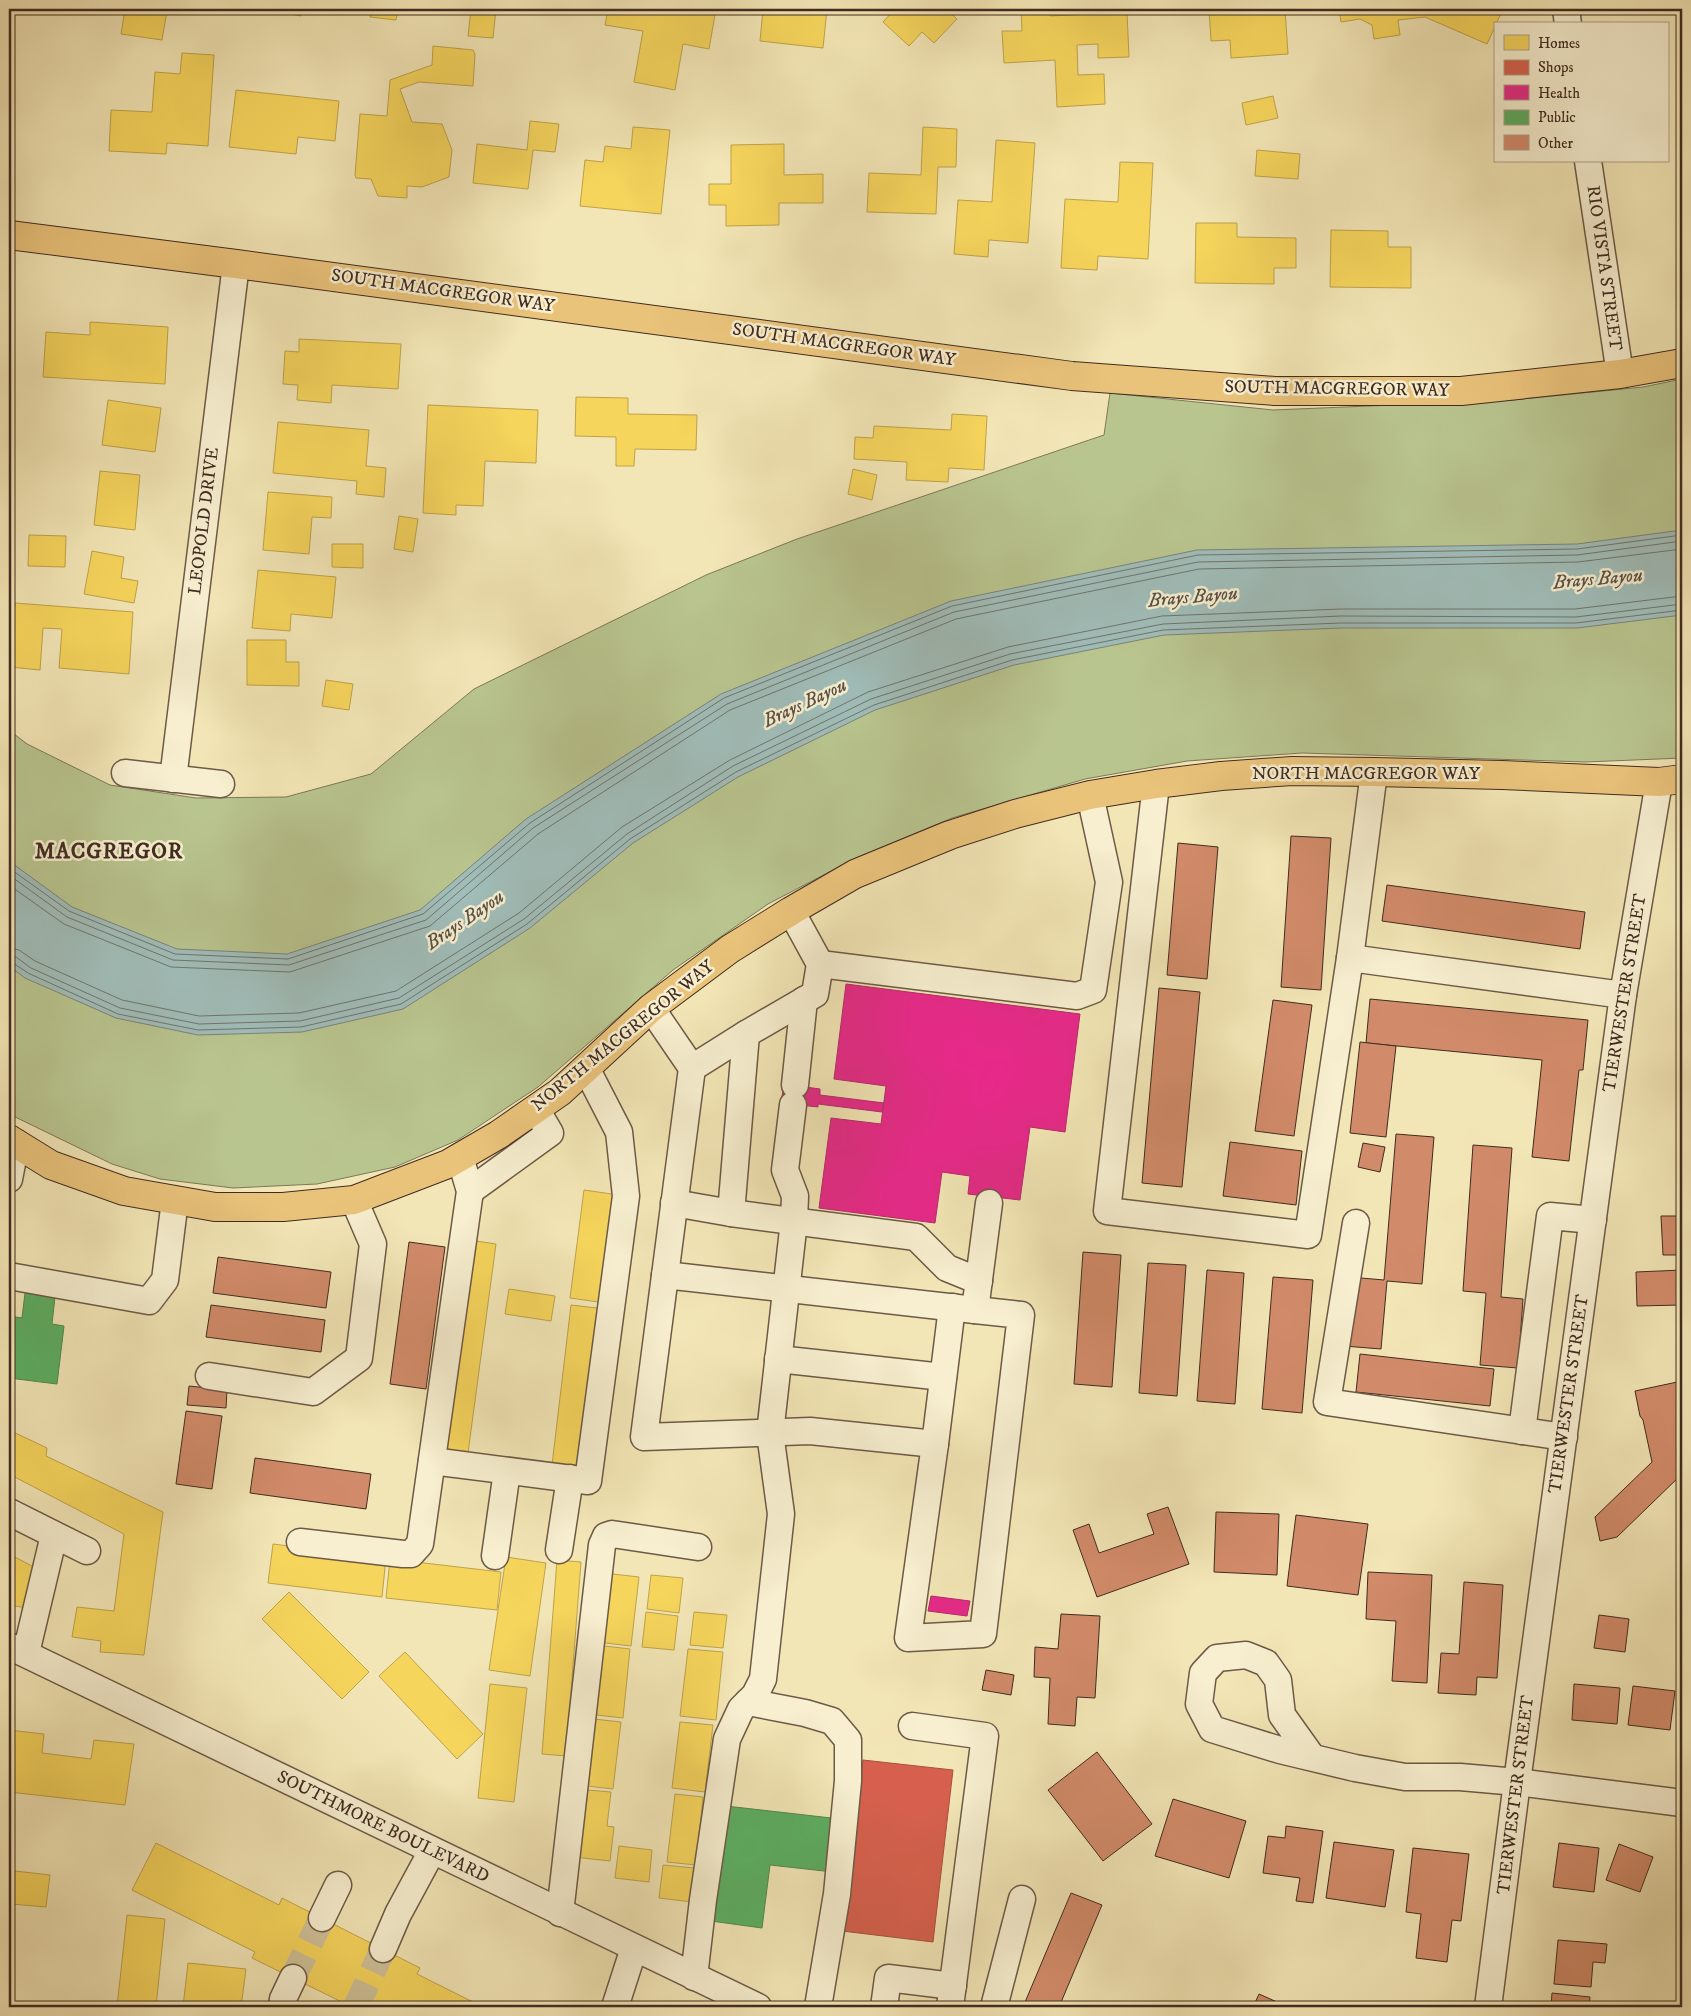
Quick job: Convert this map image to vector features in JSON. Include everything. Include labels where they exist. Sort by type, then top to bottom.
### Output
[{"type":"main road","name":"SOUTH MACGREGOR WAY","points":[[9,235],[1072,376],[1275,391],[1461,391],[1620,374],[1682,363]]},
{"type":"main road","name":"NORTH MACGREGOR WAY","points":[[12,1141],[51,1165],[124,1191],[215,1207],[283,1207],[354,1200],[448,1164],[498,1135],[560,1092],[651,1008],[730,949],[791,911],[855,874],[950,835],[1015,814],[1090,795],[1156,784],[1221,776],[1292,771],[1502,774],[1671,780]]},
{"type":"street","points":[[1566,9],[1568,22]]},
{"type":"street","name":"RIO VISTA STREET","points":[[1588,162],[1620,374]]},
{"type":"street","name":"LEOPOLD DRIVE","points":[[172,779],[236,264]]},
{"type":"street","points":[[1156,784],[1107,1211],[1308,1234],[1350,958],[1374,772]]},
{"type":"street","points":[[125,773],[220,784]]},
{"type":"street","name":"TIERWESTER STREET","points":[[1488,2007],[1623,996],[1671,780]]},
{"type":"street","points":[[820,964],[1077,996],[1093,990],[1109,882],[1090,795]]},
{"type":"street","points":[[692,1068],[815,994],[820,964],[791,911]]},
{"type":"street","points":[[1350,958],[1623,996]]},
{"type":"street","points":[[694,1977],[703,1900],[727,1739],[741,1709],[755,1695],[763,1679],[781,1514],[770,1433],[794,1221],[795,1196],[785,1170],[804,1000]]},
{"type":"street","points":[[651,1008],[692,1068],[644,1437],[810,1431],[935,1444]]},
{"type":"street","points":[[731,1213],[746,1034]]},
{"type":"street","points":[[432,1461],[588,1481],[626,1196],[619,1132],[586,1068]]},
{"type":"street","points":[[470,1191],[550,1133],[536,1108]]},
{"type":"street","points":[[9,1178],[12,1141]]},
{"type":"street","points":[[300,1542],[412,1554],[420,1544],[470,1191],[460,1157]]},
{"type":"street","points":[[9,1276],[149,1301],[165,1280],[175,1200]]},
{"type":"street","points":[[209,1376],[313,1392],[360,1358],[374,1244],[354,1200]]},
{"type":"street","points":[[665,1275],[786,1288],[963,1309],[1021,1315],[983,1634],[908,1638],[943,1378],[963,1309],[979,1281],[989,1202]]},
{"type":"street","points":[[674,1203],[731,1213],[916,1237],[947,1268],[979,1281]]},
{"type":"street","points":[[1522,1431],[1550,1216],[1593,1220]]},
{"type":"street","points":[[1356,1223],[1327,1402],[1564,1437]]},
{"type":"street","points":[[778,1359],[943,1378]]},
{"type":"street","points":[[495,1556],[507,1471]]},
{"type":"street","points":[[559,1550],[570,1478]]},
{"type":"street","points":[[9,1512],[86,1551]]},
{"type":"street","points":[[560,1913],[602,1545],[606,1536],[612,1534],[698,1547]]},
{"type":"street","points":[[17,1650],[54,1535]]},
{"type":"street","name":"SOUTHMORE BOULEVARD","points":[[17,1650],[758,2007]]},
{"type":"street","points":[[1312,1756],[1282,1716],[1278,1680],[1266,1663],[1246,1655],[1217,1658],[1203,1673],[1199,1704],[1212,1729],[1280,1750],[1312,1756],[1355,1768],[1405,1777],[1517,1782],[1682,1803]]},
{"type":"street","points":[[748,1702],[805,1713],[832,1721],[848,1740],[848,1781],[837,1894],[818,2007]]},
{"type":"street","points":[[884,2007],[888,1978],[952,1997],[986,1736],[912,1726]]},
{"type":"street","points":[[383,1949],[398,1914],[432,1851]]},
{"type":"street","points":[[324,1914],[338,1885]]},
{"type":"street","points":[[994,2007],[1022,1899]]},
{"type":"street","points":[[615,2007],[634,1948]]},
{"type":"street","points":[[282,2007],[283,1999],[293,1978]]},
{"type":"green space","points":[[1682,379],[1682,758],[1586,762],[1302,753],[1187,761],[1085,779],[952,818],[858,857],[768,904],[673,970],[538,1087],[458,1140],[395,1167],[317,1184],[233,1188],[160,1179],[112,1164],[9,1114],[9,730],[27,744],[110,785],[196,798],[286,797],[371,774],[474,689],[706,575],[797,539],[1104,435],[1110,393],[1273,410],[1512,400],[1643,387]]},
{"type":"water","name":"Brays Bayou","points":[[1682,530],[1682,615],[1577,628],[1341,628],[1164,635],[1014,665],[875,710],[738,777],[633,843],[530,928],[403,1009],[302,1032],[198,1035],[116,1018],[25,978],[9,966],[9,861],[72,907],[177,949],[287,954],[420,910],[526,819],[721,694],[951,601],[1197,550],[1577,544]]},
{"type":"building: Homes","points":[[125,9],[167,11],[162,40],[121,34]]},
{"type":"building: Homes","points":[[281,9],[302,9],[301,16],[281,12]]},
{"type":"building: Homes","points":[[371,9],[398,9],[396,20],[370,17]]},
{"type":"building: Homes","points":[[471,9],[496,9],[493,38],[468,36]]},
{"type":"building: Homes","points":[[608,9],[716,9],[709,49],[683,44],[675,90],[634,82],[643,31],[605,25]]},
{"type":"building: Homes","points":[[763,9],[827,9],[823,48],[760,41]]},
{"type":"building: Homes","points":[[895,9],[949,9],[948,11],[957,19],[934,43],[922,32],[909,46],[883,22]]},
{"type":"building: Homes","points":[[1021,9],[1050,9],[1050,16],[1127,12],[1129,57],[1098,58],[1098,44],[1077,45],[1078,75],[1104,74],[1105,104],[1057,107],[1055,60],[1004,63],[1002,31],[1022,31]]},
{"type":"building: Homes","points":[[1209,9],[1285,9],[1288,54],[1231,58],[1230,40],[1211,41]]},
{"type":"building: Homes","points":[[1339,9],[1503,9],[1497,22],[1494,22],[1494,29],[1487,44],[1425,17],[1398,20],[1400,35],[1374,39],[1372,25],[1360,19],[1341,22]]},
{"type":"building: Homes","points":[[433,46],[473,50],[475,54],[473,86],[419,82],[400,89],[412,122],[442,124],[452,150],[449,177],[422,187],[407,186],[407,198],[378,196],[371,179],[356,178],[355,175],[360,114],[387,116],[390,80],[432,65]]},
{"type":"building: Homes","points":[[182,53],[214,55],[208,146],[167,143],[166,154],[109,151],[111,110],[152,112],[155,72],[180,74]]},
{"type":"building: Homes","points":[[236,90],[339,101],[335,141],[298,137],[296,154],[229,147]]},
{"type":"building: Homes","points":[[1273,96],[1278,118],[1246,125],[1242,103]]},
{"type":"building: Homes","points":[[530,121],[559,124],[555,152],[533,150],[528,189],[473,183],[477,144],[527,150]]},
{"type":"building: Homes","points":[[633,127],[670,130],[661,214],[580,206],[585,160],[603,162],[605,146],[631,149]]},
{"type":"building: Homes","points":[[923,127],[957,129],[956,167],[938,167],[936,214],[867,212],[869,173],[921,175]]},
{"type":"building: Homes","points":[[996,140],[1035,143],[1028,243],[989,240],[988,257],[954,254],[958,200],[992,202]]},
{"type":"building: Homes","points":[[784,144],[784,175],[823,174],[823,203],[779,203],[779,225],[726,226],[726,205],[709,205],[709,184],[731,184],[731,145]]},
{"type":"building: Homes","points":[[1257,150],[1300,154],[1298,179],[1255,176]]},
{"type":"building: Homes","points":[[1120,162],[1153,163],[1148,259],[1098,256],[1097,270],[1061,268],[1065,199],[1118,202]]},
{"type":"building: Homes","points":[[1196,223],[1237,223],[1237,237],[1296,238],[1296,268],[1274,268],[1274,284],[1195,283]]},
{"type":"building: Homes","points":[[1331,230],[1388,231],[1388,247],[1411,247],[1411,288],[1330,287]]},
{"type":"building: Homes","points":[[90,322],[168,327],[165,384],[43,377],[46,332],[90,335]]},
{"type":"building: Homes","points":[[299,339],[401,344],[398,389],[332,385],[331,403],[297,400],[298,385],[283,384],[285,351],[299,352]]},
{"type":"building: Homes","points":[[576,397],[628,398],[628,414],[697,415],[696,450],[635,449],[634,466],[616,466],[616,437],[575,436]]},
{"type":"building: Homes","points":[[108,400],[161,408],[155,452],[102,445]]},
{"type":"building: Homes","points":[[428,405],[538,410],[536,463],[485,461],[483,506],[456,505],[456,515],[423,513]]},
{"type":"building: Homes","points":[[952,414],[987,416],[984,470],[949,468],[948,482],[906,480],[907,462],[854,459],[855,437],[873,438],[874,426],[951,430]]},
{"type":"building: Homes","points":[[278,422],[369,430],[366,466],[386,468],[384,497],[356,494],[357,481],[273,473]]},
{"type":"building: Homes","points":[[853,469],[877,475],[872,500],[848,494]]},
{"type":"building: Homes","points":[[100,471],[140,475],[135,530],[94,525]]},
{"type":"building: Homes","points":[[268,492],[332,497],[331,518],[312,517],[309,554],[263,550]]},
{"type":"building: Homes","points":[[399,516],[418,519],[413,552],[394,549]]},
{"type":"building: Homes","points":[[29,535],[66,536],[65,567],[28,566]]},
{"type":"building: Homes","points":[[332,544],[363,544],[363,568],[332,567]]},
{"type":"building: Homes","points":[[92,551],[124,557],[121,578],[138,581],[134,603],[84,594]]},
{"type":"building: Homes","points":[[258,570],[336,577],[332,618],[291,614],[290,631],[252,628]]},
{"type":"building: Homes","points":[[15,603],[133,612],[129,674],[59,668],[62,629],[43,628],[40,670],[10,667]]},
{"type":"building: Homes","points":[[247,640],[286,640],[286,662],[299,662],[299,686],[247,685]]},
{"type":"building: Homes","points":[[326,680],[353,684],[349,710],[322,706]]},
{"type":"building: Homes","points":[[584,1190],[619,1195],[605,1303],[570,1298]]},
{"type":"building: Homes","points":[[463,1239],[496,1244],[468,1453],[434,1448]]},
{"type":"building: Homes","points":[[509,1289],[555,1296],[551,1321],[505,1314]]},
{"type":"building: Homes","points":[[571,1305],[605,1309],[585,1469],[552,1465]]},
{"type":"building: Homes","points":[[9,1430],[47,1448],[46,1456],[163,1512],[144,1655],[100,1652],[101,1641],[72,1637],[77,1607],[114,1611],[124,1534],[9,1474]]},
{"type":"building: Homes","points":[[273,1544],[386,1558],[382,1597],[268,1583]]},
{"type":"building: Homes","points":[[9,1554],[34,1567],[27,1608],[9,1605]]},
{"type":"building: Homes","points":[[506,1557],[546,1563],[530,1676],[489,1670]]},
{"type":"building: Homes","points":[[390,1559],[501,1572],[497,1610],[386,1598]]},
{"type":"building: Homes","points":[[557,1560],[581,1562],[566,1756],[542,1754]]},
{"type":"building: Homes","points":[[604,1573],[639,1577],[631,1646],[597,1642]]},
{"type":"building: Homes","points":[[651,1575],[683,1578],[679,1613],[647,1609]]},
{"type":"building: Homes","points":[[289,1592],[369,1672],[342,1699],[262,1619]]},
{"type":"building: Homes","points":[[646,1612],[678,1616],[674,1650],[642,1647]]},
{"type":"building: Homes","points":[[694,1612],[727,1615],[723,1648],[690,1645]]},
{"type":"building: Homes","points":[[596,1645],[630,1649],[623,1718],[588,1714]]},
{"type":"building: Homes","points":[[688,1649],[723,1652],[716,1720],[680,1716]]},
{"type":"building: Homes","points":[[405,1652],[483,1734],[457,1759],[379,1676]]},
{"type":"building: Homes","points":[[490,1684],[527,1688],[514,1802],[478,1798]]},
{"type":"building: Homes","points":[[585,1718],[621,1722],[613,1789],[578,1785]]},
{"type":"building: Homes","points":[[680,1722],[713,1725],[705,1792],[672,1788]]},
{"type":"building: Homes","points":[[9,1730],[44,1734],[42,1753],[91,1759],[94,1740],[134,1744],[125,1805],[9,1792]]},
{"type":"building: Homes","points":[[576,1789],[611,1792],[607,1826],[614,1827],[610,1861],[574,1857]]},
{"type":"building: Homes","points":[[675,1794],[703,1797],[696,1865],[667,1862]]},
{"type":"building: Homes","points":[[156,1843],[279,1905],[282,1898],[420,1968],[417,1974],[483,2007],[352,2007],[252,1958],[255,1952],[132,1890]]},
{"type":"building: Homes","points":[[619,1846],[652,1850],[649,1882],[615,1878]]},
{"type":"building: Homes","points":[[663,1865],[695,1868],[692,1902],[659,1898]]},
{"type":"building: Homes","points":[[15,1871],[50,1875],[46,1907],[11,1904]]},
{"type":"building: Homes","points":[[127,1915],[165,1919],[156,2007],[117,2007]]},
{"type":"building: Homes","points":[[188,1963],[246,1969],[241,2007],[183,2007]]},
{"type":"building: Shops","points":[[863,1760],[953,1770],[933,1942],[842,1931]]},
{"type":"building: Health","points":[[846,984],[1080,1014],[1065,1132],[1030,1127],[1020,1200],[968,1194],[970,1176],[942,1172],[935,1223],[819,1208],[831,1118],[881,1124],[886,1086],[834,1079]]},
{"type":"building: Health","points":[[784,1084],[820,1089],[820,1095],[884,1103],[882,1112],[818,1104],[818,1107],[781,1103]]},
{"type":"building: Health","points":[[931,1596],[970,1601],[967,1616],[928,1611]]},
{"type":"building: Public","points":[[25,1293],[55,1297],[52,1324],[64,1326],[57,1384],[9,1378],[9,1316],[22,1318]]},
{"type":"building: Public","points":[[726,1806],[840,1819],[833,1872],[770,1865],[762,1928],[711,1921]]},
{"type":"building: Other","points":[[1291,836],[1331,838],[1321,990],[1281,987]]},
{"type":"building: Other","points":[[1178,843],[1218,847],[1207,979],[1167,975]]},
{"type":"building: Other","points":[[1387,885],[1585,912],[1580,949],[1382,921]]},
{"type":"building: Other","points":[[1159,988],[1200,992],[1182,1187],[1142,1183]]},
{"type":"building: Other","points":[[1370,999],[1588,1020],[1583,1070],[1579,1070],[1569,1161],[1532,1157],[1542,1060],[1366,1043]]},
{"type":"building: Other","points":[[1273,1000],[1312,1005],[1294,1136],[1255,1131]]},
{"type":"building: Other","points":[[1360,1042],[1396,1046],[1386,1137],[1350,1133]]},
{"type":"building: Other","points":[[1396,1134],[1434,1137],[1422,1284],[1387,1281],[1381,1349],[1344,1346],[1350,1277],[1384,1280]]},
{"type":"building: Other","points":[[1230,1142],[1302,1151],[1296,1205],[1223,1196]]},
{"type":"building: Other","points":[[1363,1143],[1385,1147],[1380,1172],[1358,1167]]},
{"type":"building: Other","points":[[1473,1145],[1512,1148],[1501,1297],[1523,1299],[1518,1368],[1480,1365],[1486,1293],[1463,1291]]},
{"type":"building: Other","points":[[1661,1216],[1682,1216],[1682,1255],[1663,1255]]},
{"type":"building: Other","points":[[409,1242],[445,1247],[426,1389],[390,1384]]},
{"type":"building: Other","points":[[1083,1252],[1121,1255],[1112,1387],[1074,1384]]},
{"type":"building: Other","points":[[218,1257],[331,1272],[326,1308],[213,1293]]},
{"type":"building: Other","points":[[1148,1263],[1186,1265],[1177,1396],[1139,1393]]},
{"type":"building: Other","points":[[1207,1270],[1244,1273],[1235,1404],[1197,1401]]},
{"type":"building: Other","points":[[1682,1270],[1682,1305],[1637,1306],[1636,1272]]},
{"type":"building: Other","points":[[1273,1277],[1313,1280],[1302,1413],[1262,1409]]},
{"type":"building: Other","points":[[211,1305],[325,1320],[321,1352],[206,1337]]},
{"type":"building: Other","points":[[1360,1354],[1494,1369],[1490,1406],[1356,1392]]},
{"type":"building: Other","points":[[1682,1381],[1682,1474],[1617,1537],[1600,1541],[1595,1517],[1652,1462],[1635,1391]]},
{"type":"building: Other","points":[[189,1386],[227,1390],[226,1408],[187,1405]]},
{"type":"building: Other","points":[[186,1411],[222,1416],[212,1489],[176,1484]]},
{"type":"building: Other","points":[[255,1458],[371,1474],[366,1509],[250,1493]]},
{"type":"building: Other","points":[[1168,1507],[1189,1564],[1097,1597],[1073,1530],[1089,1524],[1099,1553],[1154,1534],[1147,1514]]},
{"type":"building: Other","points":[[1216,1512],[1279,1514],[1277,1575],[1214,1572]]},
{"type":"building: Other","points":[[1296,1515],[1368,1524],[1358,1595],[1287,1586]]},
{"type":"building: Other","points":[[1368,1572],[1432,1575],[1427,1683],[1392,1681],[1396,1621],[1366,1619]]},
{"type":"building: Other","points":[[1464,1582],[1503,1585],[1497,1678],[1477,1677],[1476,1695],[1438,1693],[1441,1653],[1459,1654]]},
{"type":"building: Other","points":[[1061,1614],[1100,1616],[1095,1698],[1077,1697],[1075,1726],[1048,1724],[1050,1678],[1034,1677],[1035,1647],[1058,1649]]},
{"type":"building: Other","points":[[1599,1615],[1629,1619],[1625,1652],[1594,1648]]},
{"type":"building: Other","points":[[986,1670],[1014,1675],[1011,1695],[982,1690]]},
{"type":"building: Other","points":[[1574,1684],[1620,1688],[1617,1724],[1572,1720]]},
{"type":"building: Other","points":[[1633,1686],[1675,1691],[1670,1730],[1628,1725]]},
{"type":"building: Other","points":[[1682,1690],[1682,1731],[1677,1731]]},
{"type":"building: Other","points":[[1097,1752],[1152,1824],[1103,1861],[1048,1790]]},
{"type":"building: Other","points":[[1173,1799],[1246,1821],[1229,1878],[1155,1856]]},
{"type":"building: Other","points":[[1286,1826],[1323,1831],[1313,1903],[1296,1901],[1300,1878],[1263,1873],[1268,1836],[1285,1838]]},
{"type":"building: Other","points":[[1334,1842],[1394,1850],[1385,1907],[1326,1898]]},
{"type":"building: Other","points":[[1559,1843],[1599,1848],[1594,1892],[1553,1887]]},
{"type":"building: Other","points":[[1619,1844],[1653,1857],[1640,1892],[1606,1880]]},
{"type":"building: Other","points":[[1413,1848],[1469,1854],[1461,1921],[1452,1920],[1447,1962],[1416,1958],[1421,1914],[1406,1912]]},
{"type":"building: Other","points":[[1071,1893],[1102,1905],[1059,2007],[1023,2007]]},
{"type":"building: Other","points":[[1680,1898],[1682,1898],[1682,1940],[1680,1940]]},
{"type":"building: Other","points":[[1558,1940],[1607,1944],[1605,1963],[1593,1962],[1591,1987],[1554,1984]]},
{"type":"building: Other","points":[[1552,1993],[1590,1997],[1589,2007],[1551,2007]]},
{"type":"building: Other","points":[[1259,1994],[1286,2006],[1253,2007]]},
{"type":"building: Other","points":[[1063,2004],[1075,2007],[1062,2007]]},
{"type":"tunnel","points":[[293,1978],[322,1918]]},
{"type":"tunnel","points":[[356,2007],[383,1949]]},
{"type":"district","name":"MACGREGOR","points":[[109,851]]}]
